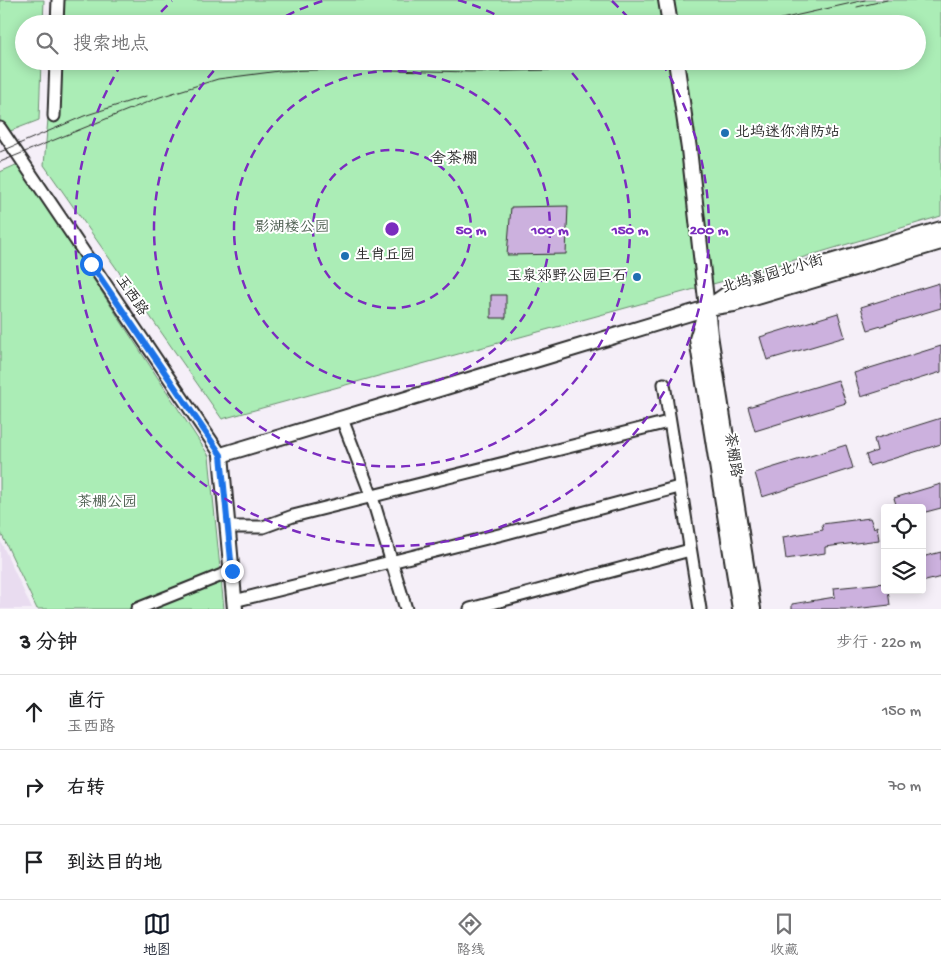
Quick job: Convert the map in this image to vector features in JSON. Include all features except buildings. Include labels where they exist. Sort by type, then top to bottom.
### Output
[{"type":"street","points":[[57,15],[58,0]]},
{"type":"street","points":[[666,0],[668,15]]},
{"type":"street","points":[[54,116],[56,70]]},
{"type":"street","name":"茶棚路","points":[[677,70],[689,149],[707,308],[752,609]]},
{"type":"street","name":"玉西路","points":[[0,128],[221,455]]},
{"type":"street","name":"北坞嘉园北小街","points":[[707,308],[730,292],[941,229]]},
{"type":"street","name":"北坞嘉园北小街","points":[[707,308],[734,304],[941,242]]},
{"type":"street","points":[[679,487],[503,534],[392,560],[235,605],[221,455],[707,308]]},
{"type":"street","name":"茶棚路","points":[[707,308],[697,339],[740,609]]},
{"type":"street","points":[[664,384],[668,422],[700,609]]},
{"type":"street","points":[[342,419],[372,497],[406,609]]},
{"type":"street","points":[[227,527],[263,527],[293,516],[521,457],[668,422]]},
{"type":"street","points":[[470,609],[690,550]]},
{"type":"street","points":[[137,609],[232,571]]},
{"type":"shaded area","points":[[0,540],[32,609],[0,609]]},
{"type":"green space","points":[[0,0],[44,0],[43,15],[15,15],[15,70],[41,70],[39,120],[0,135]]},
{"type":"green space","name":"影湖楼公园","points":[[58,0],[941,0],[941,216],[731,279],[222,419],[44,165],[52,70],[926,70],[926,15],[57,15]]},
{"type":"green space","name":"茶棚公园","points":[[18,164],[209,456],[224,609],[37,609],[0,531],[0,172]]},
{"type":"tram line","points":[[799,15],[865,0]]},
{"type":"tram line","points":[[857,7],[887,0]]},
{"type":"tram line","points":[[0,162],[160,97],[218,79],[279,71],[313,70]]},
{"type":"tram line","points":[[388,70],[471,72],[551,70]]},
{"type":"tram line","points":[[0,152],[84,116],[146,96]]},
{"type":"place","name":"北坞迷你消防站","points":[[725,133]]},
{"type":"place","name":"生肖丘园","points":[[345,256]]},
{"type":"place","name":"玉泉郊野公园巨石","points":[[637,277]]},
{"type":"district","name":"舍茶棚","points":[[454,160]]},
{"type":"route","points":[[91,264],[221,455],[232,571]]}]
